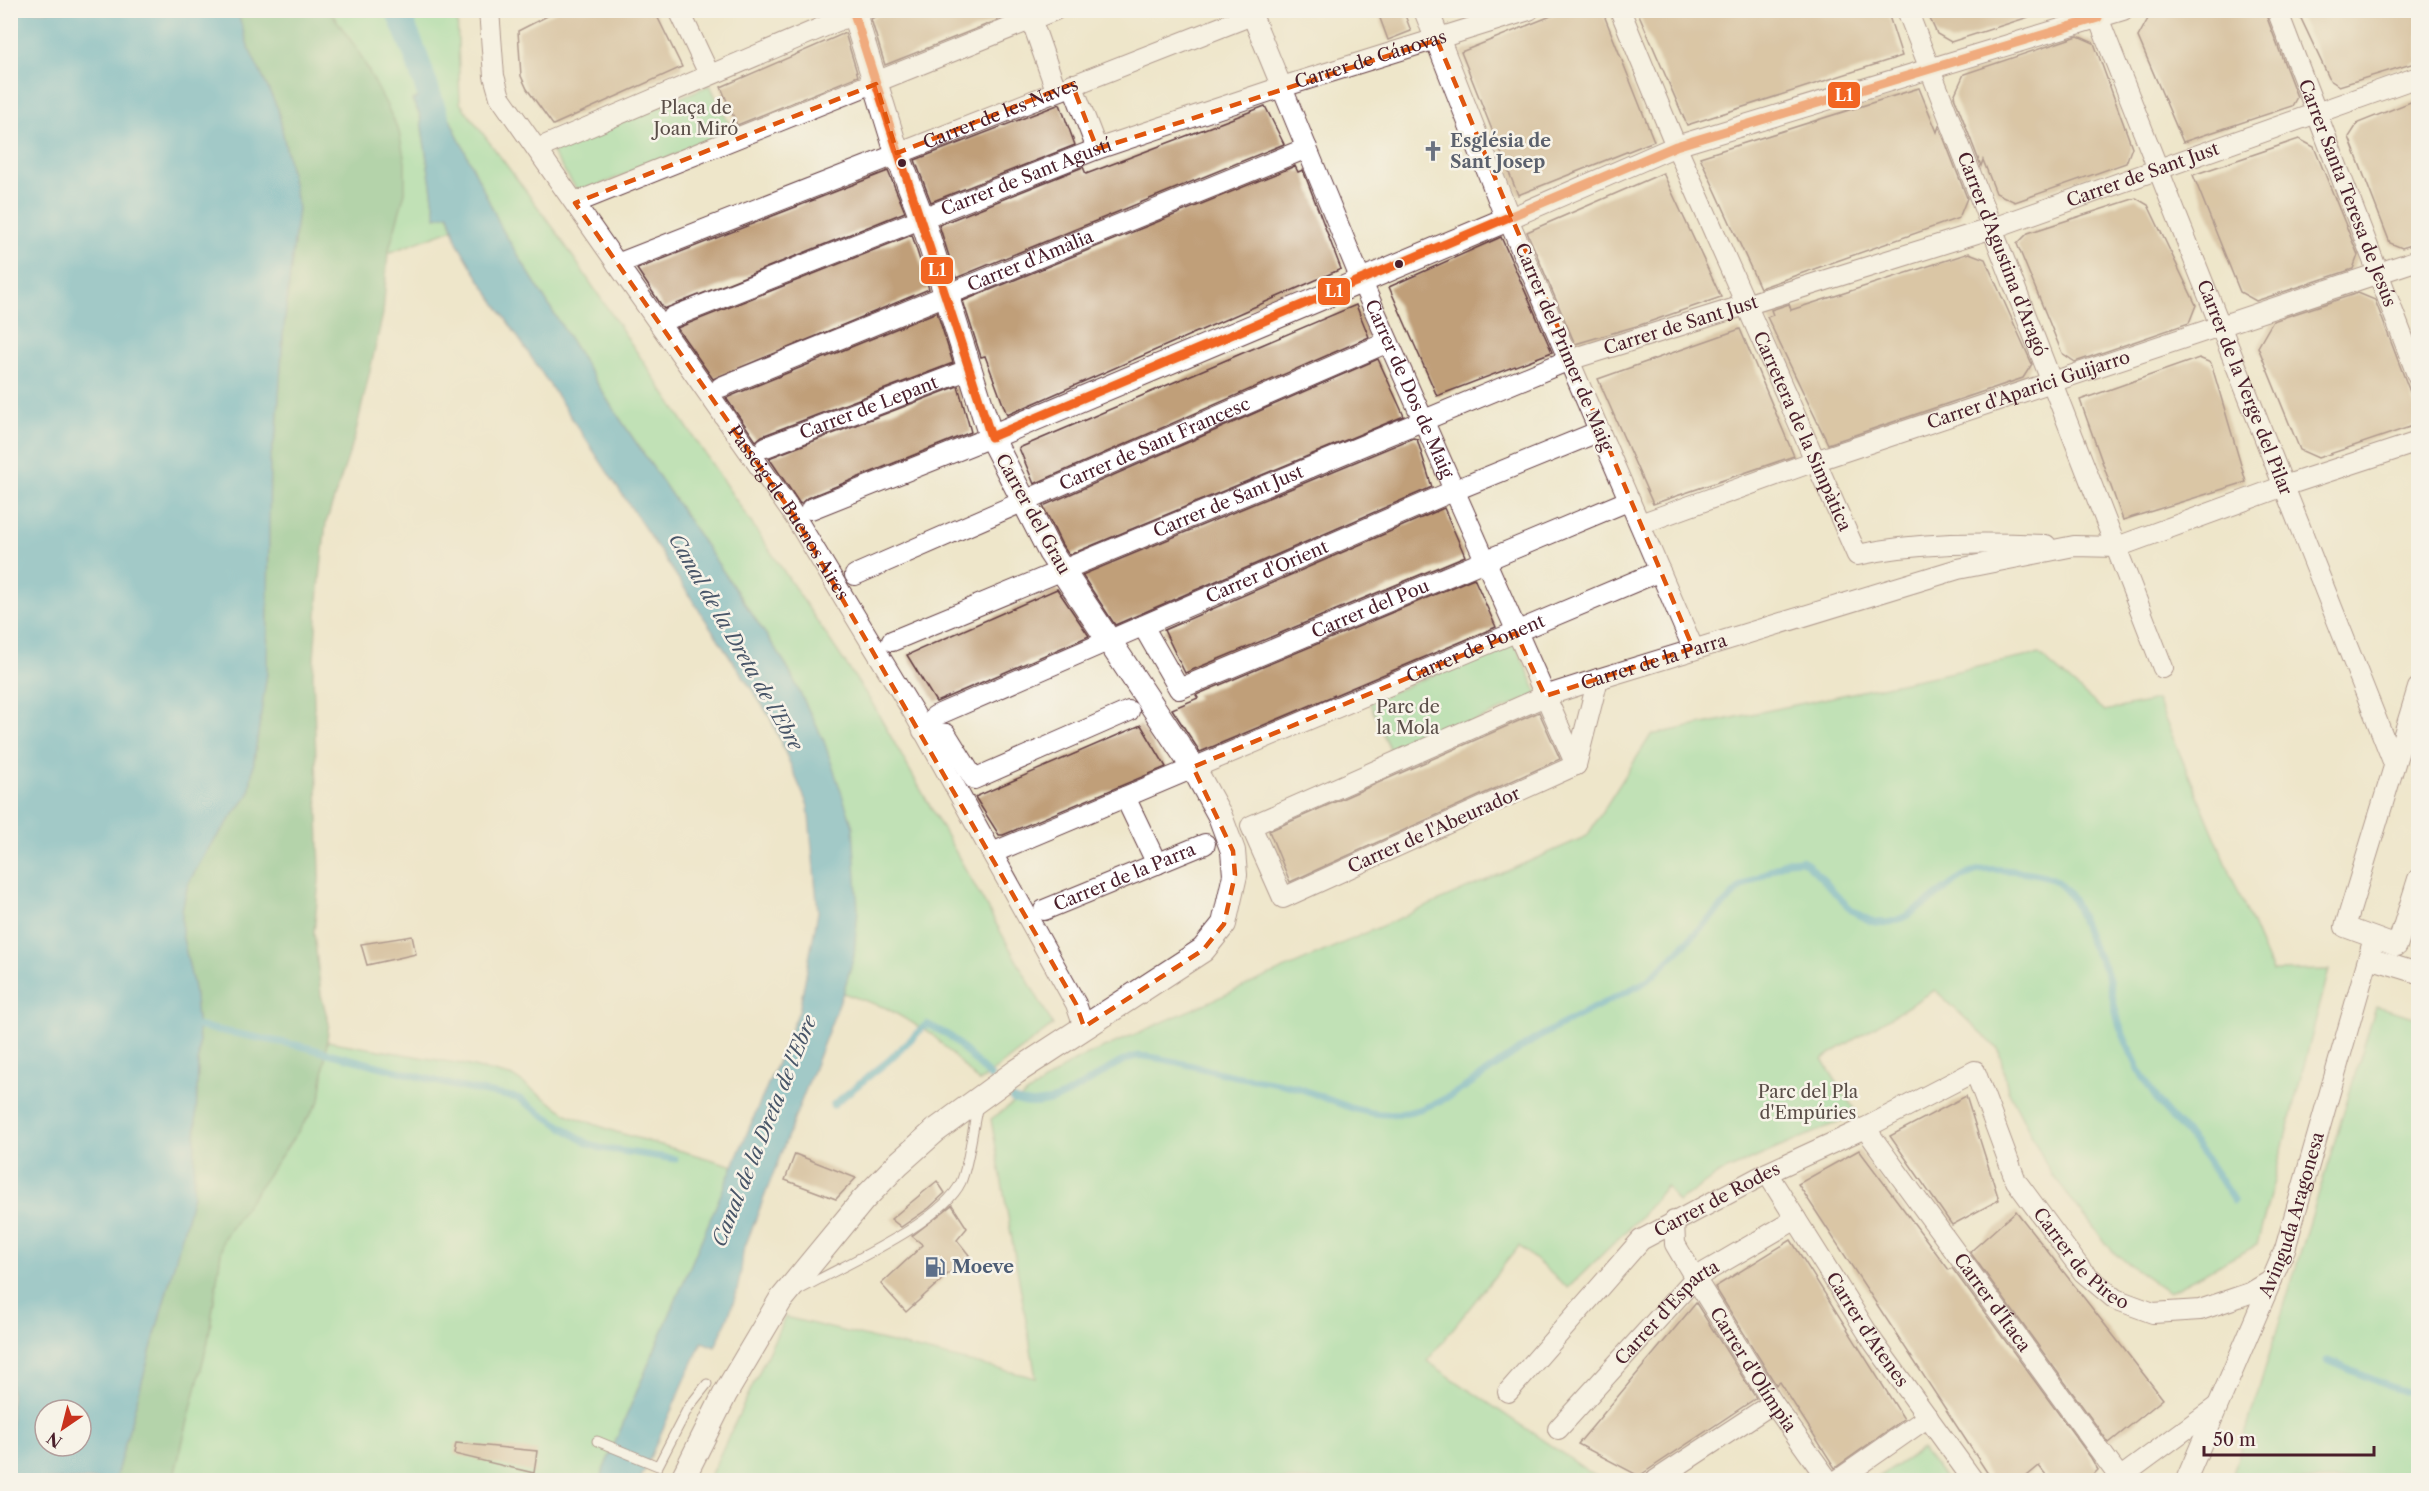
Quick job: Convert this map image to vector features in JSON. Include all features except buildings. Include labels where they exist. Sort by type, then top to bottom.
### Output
[{"type":"street","points":[[679,10],[709,74]]},
{"type":"street","points":[[575,203],[876,84],[1030,15],[1054,10]]},
{"type":"street","name":"Carrer del Primer de Maig","points":[[1426,10],[1509,219],[1693,648]]},
{"type":"street","name":"Carrer de Cánovas","points":[[1282,87],[1529,10]]},
{"type":"street","name":"Carretera de la Simpàtica","points":[[1620,10],[1676,147],[1857,555]]},
{"type":"street","name":"Carrer d'Agustina d'Aragó","points":[[1907,10],[2163,668]]},
{"type":"street","points":[[811,509],[991,436],[1676,147],[1930,69],[2096,14],[2123,10]]},
{"type":"street","name":"Carrer Santa Teresa de Jesús","points":[[2277,10],[2418,377]]},
{"type":"street","points":[[537,148],[857,12]]},
{"type":"street","name":"Carrer del Grau","points":[[682,1480],[724,1394],[780,1301],[863,1200],[899,1163],[935,1131],[979,1098],[1203,950],[1224,924],[1235,875],[1233,851],[1220,816],[1193,767],[1063,571],[991,436],[922,218],[897,153],[857,12]]},
{"type":"street","name":"Passeig de Buenos Aires","points":[[494,13],[494,76],[500,97],[795,517],[929,724],[992,853],[1076,1004],[1084,1027]]},
{"type":"street","name":"Carrer de les Naves","points":[[617,264],[1251,13]]},
{"type":"street","name":"Carrer de Dos de Maig","points":[[1251,13],[1361,280],[1484,562],[1576,765]]},
{"type":"street","name":"Carrer de la Verge del Pilar","points":[[2096,14],[2394,764]]},
{"type":"street","points":[[1030,15],[1097,149]]},
{"type":"street","name":"Carrer de Sant Just","points":[[892,641],[1569,360],[1746,307],[1992,228],[2418,77]]},
{"type":"street","name":"Carrer de Sant Agustí","points":[[674,317],[1097,149],[1282,87]]},
{"type":"street","name":"Carrer d'Amàlia","points":[[721,387],[947,297],[1307,148]]},
{"type":"street","name":"Carrer d'Aparici Guijarro","points":[[1640,524],[2053,381],[2418,260]]},
{"type":"street","name":"Carrer de Sant Francesc","points":[[855,575],[1388,342]]},
{"type":"street","name":"Carrer de Lepant","points":[[766,447],[970,369]]},
{"type":"street","name":"Carrer d'Orient","points":[[929,724],[1143,626],[1453,491],[1600,431]]},
{"type":"street","points":[[2117,547],[2284,486],[2418,442]]},
{"type":"street","name":"Carrer del Pou","points":[[1143,626],[1179,689],[1629,500]]},
{"type":"street","name":"Carrer de la Parra","points":[[1857,555],[1886,549],[1973,542],[2117,547]]},
{"type":"street","name":"Carrer de la Parra","points":[[1251,825],[1545,696],[1693,648],[1958,569],[2074,546]]},
{"type":"street","name":"Carrer de Ponent","points":[[992,853],[1660,571]]},
{"type":"street","points":[[1576,765],[1598,679]]},
{"type":"street","points":[[2418,688],[2344,927],[2397,946],[2418,879]]},
{"type":"street","points":[[929,724],[946,734],[974,779],[1129,711]]},
{"type":"street","name":"Carrer de l'Abeurador","points":[[1251,825],[1283,898],[1576,765]]},
{"type":"street","points":[[1125,796],[1158,864]]},
{"type":"street","name":"Carrer de la Parra","points":[[1044,910],[1205,844]]},
{"type":"street","name":"Avinguda Aragonesa","points":[[2184,1477],[2218,1405],[2285,1249],[2374,938]]},
{"type":"street","points":[[2369,958],[2418,973]]},
{"type":"street","name":"Carrer de Pireo","points":[[1975,1071],[2016,1181],[2083,1272],[2115,1299],[2153,1313],[2200,1310],[2250,1293],[2272,1280]]},
{"type":"street","name":"Carrer de Rodes","points":[[1508,1392],[1641,1239],[1767,1173],[1865,1128],[1975,1071]]},
{"type":"street","name":"Carrer d'Ítaca","points":[[1865,1128],[2118,1479]]},
{"type":"street","name":"Carrer d'Atenes","points":[[1767,1173],[1874,1343],[1973,1480]]},
{"type":"street","name":"Carrer d'Esparta","points":[[1558,1429],[1695,1278],[1796,1219]]},
{"type":"street","name":"Carrer d'Olímpia","points":[[1674,1221],[1675,1244],[1695,1278],[1773,1403],[1828,1480]]},
{"type":"street","points":[[1656,1480],[1773,1403]]},
{"type":"street","points":[[2118,1479],[2218,1405]]},
{"type":"street","points":[[1838,1480],[1928,1417]]},
{"type":"lane","points":[[780,1301],[894,1240],[940,1207],[961,1182],[979,1098]]},
{"type":"lane","points":[[597,1442],[658,1466],[688,1408],[707,1384]]},
{"type":"highlighted area","points":[[1437,40],[1693,648],[1545,696],[1516,633],[1193,767],[1233,851],[1235,875],[1224,924],[1203,950],[1084,1027],[1076,1004],[795,517],[575,203],[876,84],[897,153],[1072,84],[1097,149]]},
{"type":"green space","points":[[237,11],[330,11],[357,49],[399,132],[405,162],[405,192],[388,253],[383,314],[355,436],[326,523],[319,588],[313,674],[320,871],[314,933],[321,995],[329,1023],[320,1100],[223,1239],[208,1341],[173,1480],[115,1480],[193,1196],[199,1040],[194,988],[182,934],[182,910],[188,884],[208,849],[249,794],[267,673],[270,459],[277,429],[283,336],[298,208],[278,109],[249,49]]},
{"type":"green space","points":[[330,11],[457,11],[460,103],[555,230],[872,703],[1053,1025],[979,1082],[932,1034],[886,1008],[843,993],[854,956],[824,741],[785,663],[610,404],[503,231],[436,90],[413,100],[420,115],[436,216],[448,213],[453,229],[388,253],[405,192],[399,132],[386,104]]},
{"type":"green space","name":"Plaça de Joan Miró","points":[[710,85],[733,132],[579,193],[551,151]]},
{"type":"green space","name":"Parc de la Mola","points":[[1514,641],[1538,694],[1393,757],[1369,702]]},
{"type":"green space","name":"Parc del Pla d'Empúries","points":[[2039,654],[2104,711],[2157,700],[2272,971],[2329,970],[2257,1245],[2168,1292],[2114,1253],[2052,1175],[2008,1090],[1999,1050],[1935,990],[1822,1059],[1857,1114],[1718,1174],[1678,1202],[1666,1186],[1644,1213],[1568,1288],[1519,1246],[1427,1361],[1601,1480],[708,1480],[785,1317],[1036,1378],[991,1119],[1074,1061],[1587,836],[1651,735]]},
{"type":"green space","points":[[2376,1006],[2418,1018],[2418,1480],[2231,1480]]},
{"type":"green space","points":[[327,1041],[461,1064],[514,1077],[569,1115],[616,1132],[734,1166],[599,1480],[173,1480],[208,1341],[223,1239],[320,1100]]},
{"type":"green space","points":[[1922,1449],[1946,1480],[1874,1480]]},
{"type":"water","points":[[10,11],[237,11],[249,49],[278,109],[298,208],[283,336],[277,429],[270,459],[267,673],[249,794],[208,849],[188,884],[182,910],[182,934],[194,988],[199,1040],[193,1196],[115,1480],[11,1480]]},
{"type":"water","points":[[436,90],[503,231],[610,404],[785,663],[824,741],[853,827],[858,910],[854,956],[843,993],[743,1252],[734,1301],[725,1324],[715,1347],[702,1342],[640,1480],[599,1480],[799,1011],[818,912],[808,806],[770,717],[476,274],[457,242],[449,214],[436,217],[420,115],[412,100]]},
{"type":"waterway","name":"Canal de la Dreta de l'Ebre","points":[[397,10],[415,53],[439,124]]},
{"type":"waterway","points":[[1012,1099],[1026,1103],[1054,1100],[1119,1063],[1138,1056],[1284,1084],[1348,1107],[1372,1113],[1397,1114],[1415,1111],[1450,1096],[1543,1035],[1642,984],[1653,976],[1742,886],[1788,861],[1802,860],[1850,908],[1869,920],[1882,923],[1909,914],[1976,871],[2012,871],[2048,877],[2065,889],[2071,897],[2091,943],[2106,970],[2120,1026],[2139,1070],[2160,1104],[2202,1153],[2234,1201]]},
{"type":"waterway","points":[[833,1105],[888,1061],[927,1024],[950,1036],[991,1077]]},
{"type":"waterway","points":[[191,1025],[301,1046],[459,1087],[518,1098],[587,1143],[600,1148],[675,1159]]},
{"type":"waterway","points":[[2327,1360],[2388,1386],[2418,1395]]},
{"type":"transit line","name":"L1","points":[[853,10],[991,437],[1676,146],[2098,18],[2095,10]]},
{"type":"place","name":"Església de Sant Josep","points":[[1433,151]]},
{"type":"place","name":"Moeve","points":[[935,1267]]}]
